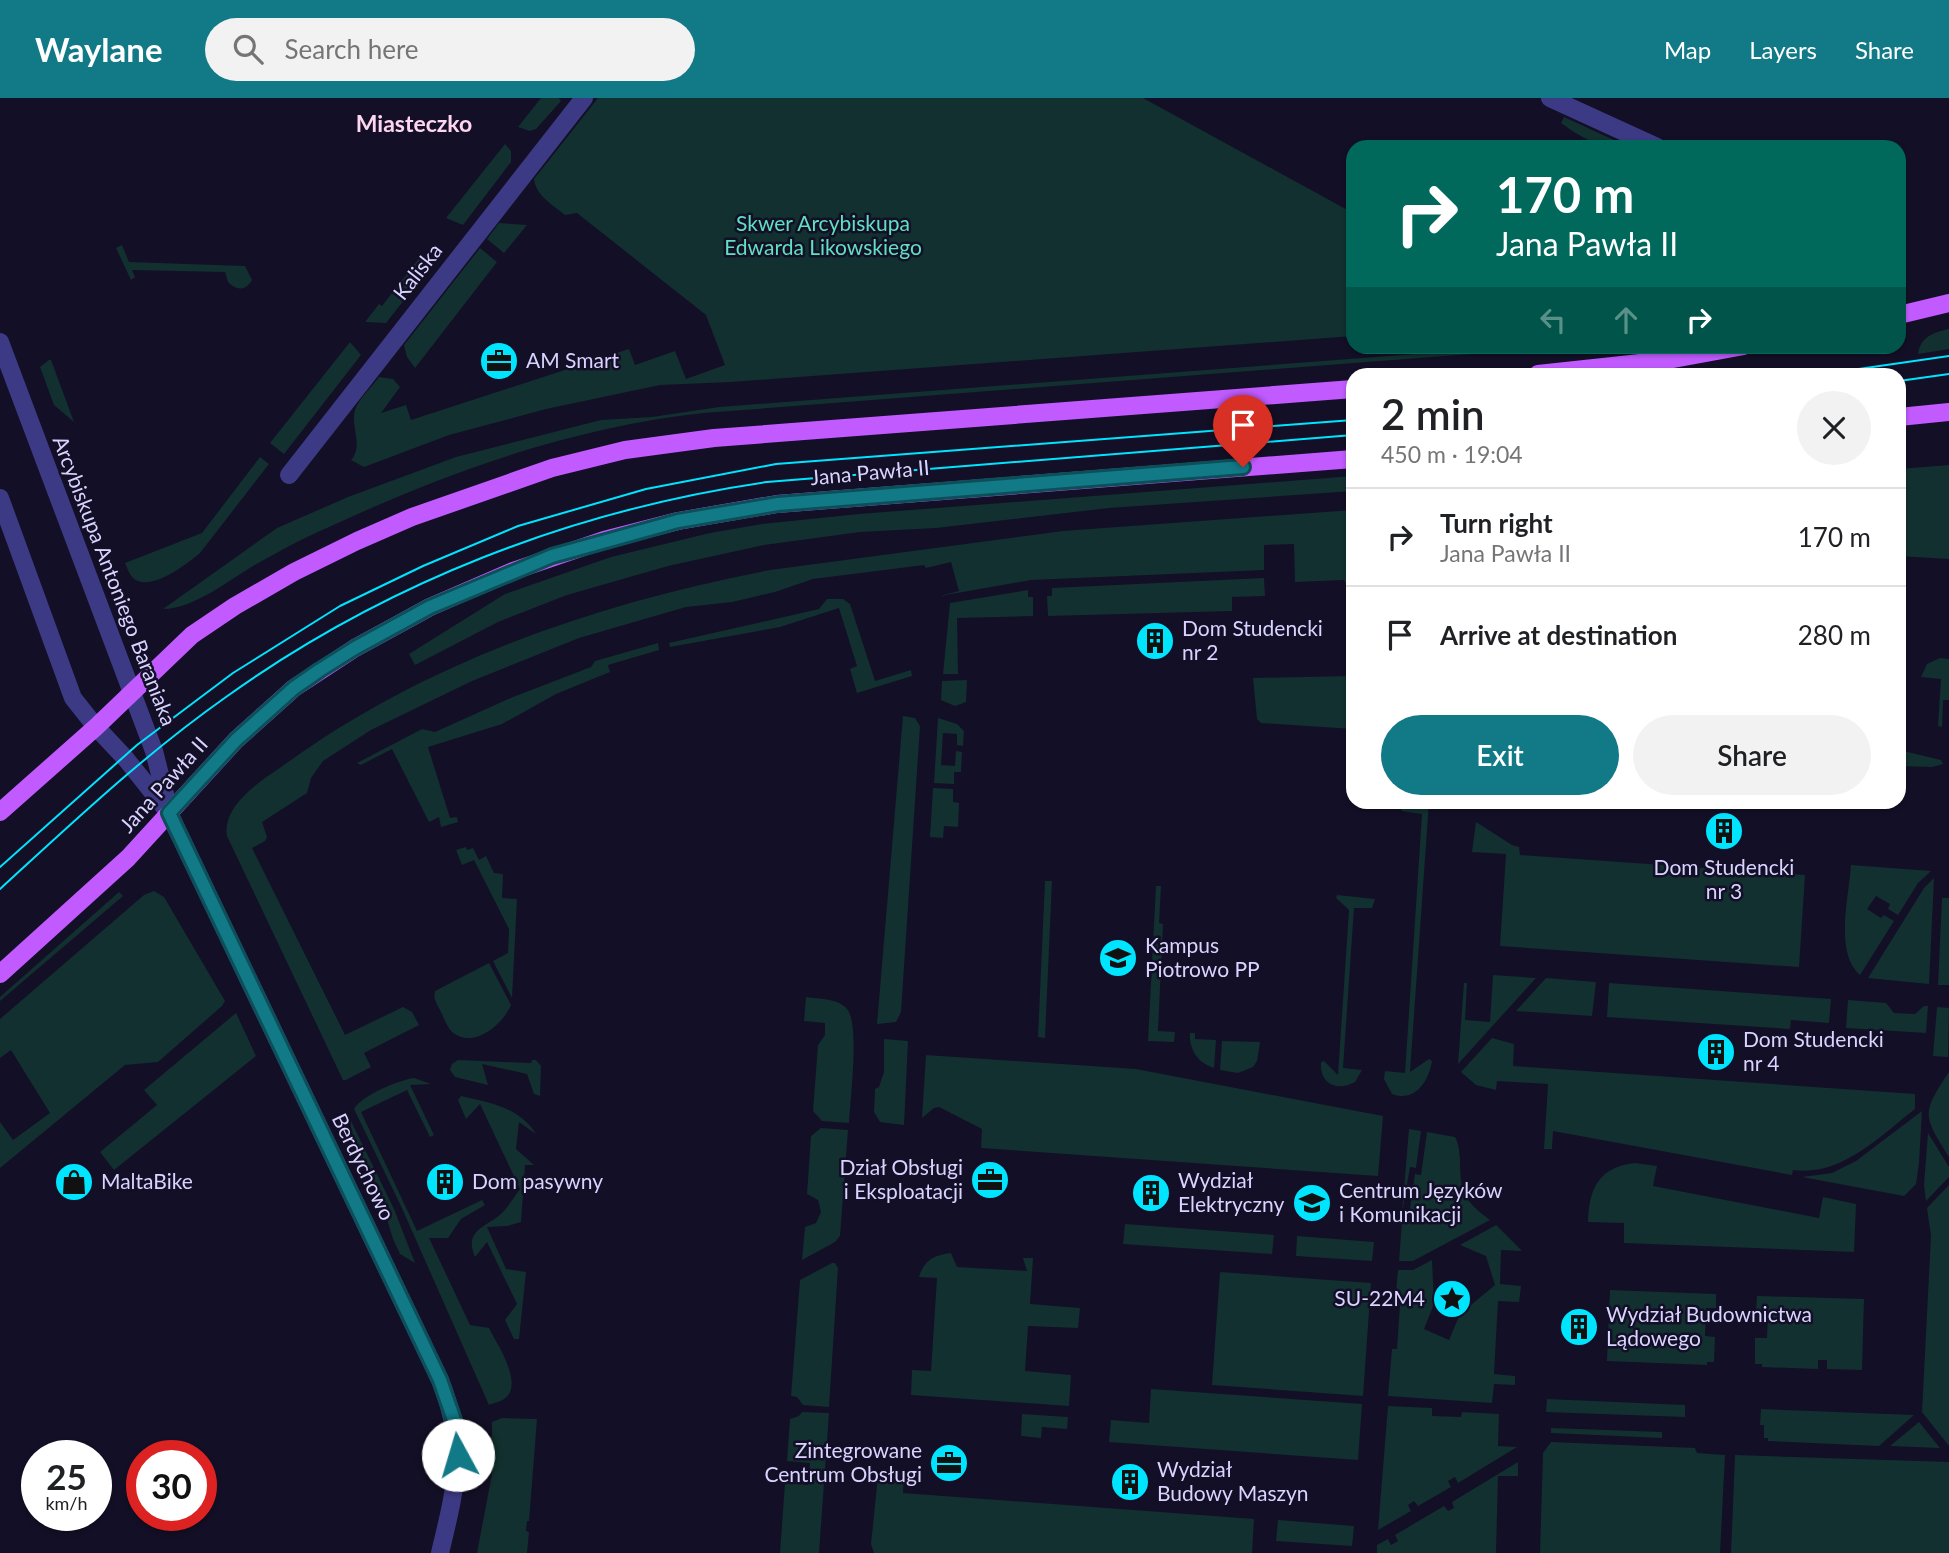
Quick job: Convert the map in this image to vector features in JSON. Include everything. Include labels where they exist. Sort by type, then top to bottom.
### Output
[{"type":"main road","points":[[1906,313],[1949,303]]},
{"type":"main road","points":[[1594,368],[1701,354]]},
{"type":"main road","points":[[0,812],[96,727],[192,635],[234,606],[346,546],[460,499],[552,468],[613,453],[714,438],[1346,390]]},
{"type":"main road","points":[[1906,416],[1949,412]]},
{"type":"main road","name":"Jana Pawła II","points":[[0,974],[128,858],[224,752],[294,688],[355,648],[430,607],[552,556],[678,521],[778,504],[1346,459]]},
{"type":"street","name":"Kaliska","points":[[289,475],[584,98]]},
{"type":"street","points":[[1550,98],[1642,140]]},
{"type":"street","name":"Arcybiskupa Antoniego Baraniaka","points":[[0,342],[154,751],[169,813]]},
{"type":"street","points":[[0,498],[73,698],[169,813]]},
{"type":"street","name":"Berdychowo","points":[[169,813],[448,1401],[454,1420],[458,1455],[440,1553]]},
{"type":"green space","points":[[541,98],[559,98],[561,101],[536,129],[530,131],[518,127]]},
{"type":"green space","name":"Skwer Arcybiskupa Edwarda Likowskiego","points":[[598,98],[1143,98],[1346,209],[1346,337],[660,385],[546,409],[449,435],[364,467],[351,460],[357,442],[355,410],[379,377],[393,379],[400,387],[381,413],[406,405],[411,420],[629,349],[635,365],[675,351],[686,379],[725,365],[706,315],[577,213],[565,215],[545,199],[534,179]]},
{"type":"green space","points":[[1564,117],[1614,140],[1589,140],[1561,123]]},
{"type":"green space","points":[[505,144],[511,151],[511,162],[463,225],[446,218]]},
{"type":"green space","points":[[499,223],[527,225],[504,253],[487,239]]},
{"type":"green space","points":[[122,245],[129,262],[245,266],[252,280],[241,288],[228,282],[225,272],[132,270],[135,277],[131,280],[116,248]]},
{"type":"green space","points":[[480,248],[497,262],[415,368],[407,357],[404,345]]},
{"type":"green space","points":[[420,257],[426,272],[386,323],[365,322],[379,304],[382,306]]},
{"type":"green space","points":[[1949,329],[1949,349],[1918,354],[1925,339]]},
{"type":"green space","points":[[350,342],[361,355],[284,454],[270,443]]},
{"type":"green space","points":[[1416,354],[1471,354],[704,413],[606,429],[512,455],[419,488],[300,540],[198,599],[163,609],[277,528],[348,497],[456,457],[601,420],[652,417],[719,407]]},
{"type":"green space","points":[[49,360],[74,422],[54,405],[40,367]]},
{"type":"green space","points":[[260,457],[269,464],[200,553],[178,570],[158,580],[140,582],[133,578],[125,563],[202,533]]},
{"type":"green space","points":[[1949,465],[1949,559],[1906,556],[1906,468]]},
{"type":"green space","points":[[1346,477],[1346,491],[1109,508],[936,528],[860,532],[764,545],[668,566],[567,595],[498,622],[415,665],[409,654],[505,594],[611,557],[710,533],[762,524],[859,514]]},
{"type":"green space","points":[[1346,511],[1346,584],[1344,580],[1295,582],[1294,544],[1264,545],[1264,570],[1031,580],[940,596],[959,591],[951,562],[926,568],[924,565],[813,579],[775,592],[732,602],[686,607],[579,638],[472,681],[371,730],[323,761],[311,778],[307,793],[262,822],[267,837],[252,848],[345,1035],[403,1007],[412,1012],[419,1025],[364,1053],[371,1067],[343,1080],[227,836],[231,814],[255,786],[339,728],[396,695],[455,666],[578,619],[642,600],[770,570],[1063,531]]},
{"type":"green space","points":[[1264,578],[1265,596],[1232,597],[1232,611],[1048,616],[1047,596],[1052,596],[1052,588]]},
{"type":"green space","points":[[1028,590],[1028,597],[1033,597],[1033,616],[957,618],[958,674],[943,674],[950,603]]},
{"type":"green space","points":[[827,599],[843,599],[850,604],[875,681],[911,670],[912,676],[857,693],[850,669],[857,666],[839,608],[780,627],[670,647],[669,643],[819,609]]},
{"type":"green space","points":[[658,643],[659,650],[608,665],[610,672],[556,694],[502,724],[428,747],[450,818],[457,817],[458,822],[441,827],[439,817],[429,822],[392,749],[361,765],[357,763],[422,729],[435,732],[513,697],[591,667],[595,661]]},
{"type":"green space","points":[[1940,658],[1949,659],[1949,700],[1943,700],[1942,727],[1938,726],[1941,679],[1921,677],[1927,664]]},
{"type":"green space","points":[[1346,676],[1346,729],[1261,723],[1257,719],[1253,678]]},
{"type":"green space","points":[[967,680],[966,702],[955,706],[941,700],[942,681]]},
{"type":"green space","points":[[903,716],[915,718],[920,726],[901,1012],[896,1022],[877,1024]]},
{"type":"green space","points":[[938,718],[957,724],[964,731],[963,746],[957,745],[957,734],[943,733],[941,765],[955,766],[956,751],[962,752],[961,772],[954,772],[954,784],[934,783]]},
{"type":"green space","points":[[1906,752],[1941,760],[1943,764],[1932,767],[1906,766]]},
{"type":"green space","points":[[933,788],[953,789],[953,802],[959,803],[958,827],[944,826],[943,838],[930,837]]},
{"type":"green space","points":[[1429,809],[1410,1072],[1429,1059],[1432,1061],[1428,1076],[1420,1088],[1414,1093],[1400,1096],[1392,1094],[1384,1079],[1385,1071],[1405,1073],[1422,814],[1401,811]]},
{"type":"green space","points":[[1476,822],[1519,847],[1520,855],[1805,875],[1799,967],[1500,946],[1506,854],[1472,852]]},
{"type":"green space","points":[[466,847],[467,850],[473,848],[479,860],[486,856],[494,873],[503,874],[502,898],[517,899],[512,998],[493,961],[508,953],[509,929],[474,860],[462,865],[456,850]]},
{"type":"green space","points":[[1851,865],[1931,871],[1918,883],[1898,915],[1888,909],[1890,904],[1876,896],[1867,909],[1881,918],[1884,915],[1894,921],[1860,975],[1847,953],[1845,939]]},
{"type":"green space","points":[[1934,878],[1929,984],[1868,978],[1924,888]]},
{"type":"green space","points":[[1045,881],[1052,881],[1045,1038],[1038,1037]]},
{"type":"green space","points":[[1156,886],[1161,886],[1159,923],[1163,924],[1158,1031],[1175,1032],[1174,1042],[1148,1041]]},
{"type":"green space","points":[[154,891],[164,897],[225,1001],[158,1062],[125,1065],[0,1168],[0,1122],[13,1140],[50,1113],[11,1050],[0,1058],[0,1019],[144,895]]},
{"type":"green space","points":[[119,892],[123,896],[0,1001],[0,997]]},
{"type":"green space","points":[[1337,895],[1375,899],[1372,908],[1354,908],[1343,1068],[1362,1070],[1355,1082],[1342,1086],[1326,1081],[1321,1070],[1321,1062],[1324,1061],[1338,1075],[1349,910],[1336,898]]},
{"type":"green space","points":[[1942,898],[1949,898],[1949,985],[1938,985]]},
{"type":"green space","points":[[489,963],[511,1005],[495,1027],[478,1036],[461,1037],[447,1025],[436,1002],[435,991]]},
{"type":"green space","points":[[1493,975],[1536,978],[1458,1064],[1464,983],[1467,983],[1465,1020],[1490,1022]]},
{"type":"green space","points":[[1546,978],[1596,982],[1592,1016],[1516,1011]]},
{"type":"green space","points":[[1609,983],[1831,999],[1829,1023],[1791,1020],[1790,1029],[1607,1017]]},
{"type":"green space","points":[[806,997],[839,1003],[847,1009],[851,1017],[854,1046],[849,1123],[822,1121],[813,1111],[818,1045],[825,1035],[825,1023],[804,1021]]},
{"type":"green space","points":[[1848,1000],[1886,1003],[1894,1013],[1915,1014],[1928,1006],[1926,1033],[1846,1028]]},
{"type":"green space","points":[[1937,1007],[1949,1008],[1948,1057],[1933,1056]]},
{"type":"green space","points":[[236,1013],[256,1056],[114,1170],[100,1152],[157,1105],[144,1090]]},
{"type":"green space","points":[[1190,1033],[1195,1033],[1195,1039],[1216,1040],[1214,1068],[1203,1063],[1196,1055],[1191,1045]]},
{"type":"green space","points":[[1492,1038],[1514,1044],[1513,1066],[1915,1094],[1915,1109],[1874,1142],[1843,1161],[1811,1170],[1793,1170],[1792,1175],[1553,1131],[1552,1149],[1544,1149],[1548,1084],[1497,1081],[1496,1090],[1476,1085],[1461,1072]]},
{"type":"green space","points":[[884,1039],[908,1041],[904,1125],[880,1122],[874,1112],[875,1089],[879,1087],[884,1072]]},
{"type":"green space","points":[[1222,1041],[1260,1042],[1257,1061],[1253,1067],[1238,1073],[1220,1070]]},
{"type":"green space","points":[[926,1055],[1136,1069],[1383,1116],[1378,1176],[981,1148],[982,1129],[939,1107],[922,1118]]},
{"type":"green space","points":[[458,1060],[531,1063],[536,1060],[541,1066],[540,1096],[534,1094],[527,1074],[482,1064],[488,1085],[455,1077],[450,1070],[452,1064]]},
{"type":"green space","points":[[1949,1072],[1949,1157],[1934,1132],[1929,1114],[1934,1097]]},
{"type":"green space","points":[[414,1078],[431,1084],[410,1085],[434,1135],[430,1137],[407,1090],[361,1112],[417,1231],[482,1200],[485,1205],[461,1219],[448,1238],[429,1238],[470,1325],[489,1328],[511,1375],[510,1393],[502,1400],[489,1405],[401,1206],[354,1109],[381,1089]]},
{"type":"green space","points":[[461,1096],[513,1112],[536,1134],[519,1122],[516,1149],[534,1165],[525,1165],[521,1222],[487,1227],[506,1269],[526,1272],[519,1339],[514,1339],[505,1320],[517,1304],[487,1242],[475,1257],[472,1241],[478,1230],[505,1210],[520,1189],[480,1104],[466,1119],[458,1100]]},
{"type":"green space","points":[[1922,1111],[1916,1184],[1904,1196],[1802,1177],[1832,1173],[1856,1161]]},
{"type":"green space","points":[[350,1119],[394,1209],[415,1263],[400,1254],[393,1239],[378,1190],[352,1135]]},
{"type":"green space","points":[[821,1128],[848,1130],[840,1236],[835,1242],[802,1260],[805,1227],[816,1223],[821,1212],[818,1200],[807,1194],[811,1136]]},
{"type":"green space","points":[[1409,1129],[1421,1131],[1416,1168],[1410,1167],[1402,1213]]},
{"type":"green space","points":[[1427,1132],[1455,1137],[1459,1147],[1462,1187],[1474,1207],[1490,1220],[1413,1261],[1399,1261],[1402,1222],[1408,1223],[1415,1174],[1421,1175]]},
{"type":"green space","points":[[1928,1133],[1949,1167],[1949,1177],[1926,1201],[1924,1185]]},
{"type":"green space","points":[[1635,1163],[1657,1166],[1653,1186],[1819,1218],[1823,1197],[1856,1204],[1854,1252],[1624,1243],[1624,1223],[1588,1222],[1589,1210],[1598,1181],[1613,1169]]},
{"type":"green space","points":[[1949,1185],[1949,1446],[1922,1412],[1931,1236],[1927,1208]]},
{"type":"green space","points":[[1125,1224],[1274,1235],[1272,1254],[1123,1244]]},
{"type":"green space","points":[[1496,1225],[1522,1251],[1501,1250],[1500,1284],[1521,1286],[1519,1302],[1498,1301],[1494,1374],[1515,1376],[1515,1385],[1494,1384],[1492,1403],[1388,1396],[1392,1349],[1397,1349],[1400,1305],[1395,1304],[1398,1270],[1413,1270],[1432,1260],[1434,1304],[1424,1329],[1449,1340],[1460,1314],[1495,1285],[1486,1256],[1460,1245]]},
{"type":"green space","points":[[1297,1236],[1374,1242],[1372,1261],[1296,1256]]},
{"type":"green space","points":[[951,1253],[957,1267],[1027,1271],[1023,1258],[1033,1258],[1030,1304],[1080,1308],[1078,1328],[1028,1326],[1025,1371],[1071,1375],[1069,1406],[911,1395],[912,1370],[931,1371],[937,1278],[919,1277],[930,1259]]},
{"type":"green space","points":[[832,1263],[838,1268],[829,1407],[803,1405],[797,1397],[791,1396],[800,1280]]},
{"type":"green space","points":[[1220,1272],[1371,1283],[1363,1396],[1212,1385]]},
{"type":"green space","points":[[1610,1290],[1716,1294],[1716,1308],[1706,1308],[1705,1336],[1715,1337],[1714,1362],[1707,1362],[1707,1365],[1607,1361]]},
{"type":"green space","points":[[1757,1296],[1864,1299],[1862,1370],[1827,1369],[1827,1360],[1818,1360],[1818,1369],[1762,1367],[1762,1364],[1755,1364],[1755,1338],[1767,1338],[1768,1310],[1756,1310]]},
{"type":"green space","points":[[1151,1389],[1362,1404],[1358,1460],[1109,1442],[1111,1420],[1149,1423]]},
{"type":"green space","points":[[1547,1399],[1685,1405],[1685,1417],[1546,1412]]},
{"type":"green space","points":[[1388,1406],[1432,1408],[1432,1416],[1461,1417],[1462,1412],[1499,1414],[1498,1446],[1517,1447],[1458,1483],[1455,1477],[1448,1481],[1451,1487],[1418,1506],[1414,1501],[1408,1505],[1411,1511],[1378,1530]]},
{"type":"green space","points":[[1761,1409],[1914,1415],[1879,1446],[1768,1441],[1768,1438],[1764,1438],[1764,1425],[1760,1425]]},
{"type":"green space","points":[[802,1412],[829,1413],[819,1553],[780,1553],[785,1483],[808,1485],[810,1463],[787,1461],[790,1419]]},
{"type":"green space","points":[[1022,1414],[1068,1417],[1067,1429],[1042,1427],[1041,1438],[1021,1436]]},
{"type":"green space","points":[[502,1418],[537,1419],[526,1531],[529,1532],[527,1553],[477,1553],[492,1474],[492,1422]]},
{"type":"green space","points":[[1919,1422],[1940,1448],[1890,1446]]},
{"type":"green space","points":[[1551,1428],[1662,1432],[1662,1438],[1551,1433]]},
{"type":"green space","points":[[1551,1442],[1695,1448],[1697,1453],[1725,1455],[1720,1553],[1540,1553],[1543,1453]]},
{"type":"green space","points":[[1735,1455],[1949,1462],[1949,1553],[1731,1553]]},
{"type":"green space","points":[[1518,1462],[1518,1476],[1498,1476],[1496,1553],[1377,1553],[1377,1545],[1388,1539],[1391,1545],[1398,1541],[1395,1535],[1444,1506],[1448,1511],[1454,1508],[1452,1502]]},
{"type":"green space","points":[[885,1469],[904,1471],[903,1493],[1254,1519],[1252,1553],[874,1553],[871,1544],[878,1476]]},
{"type":"green space","points":[[1278,1520],[1354,1526],[1352,1546],[1276,1541]]},
{"type":"tram line","points":[[1866,368],[1949,356]]},
{"type":"tram line","points":[[1906,380],[1949,374]]},
{"type":"tram line","points":[[0,867],[137,745],[233,673],[340,606],[423,566],[518,526],[646,489],[776,464],[1346,421]]},
{"type":"tram line","points":[[0,889],[110,789],[167,742],[226,697],[287,656],[350,619],[416,586],[483,557],[552,532],[623,511],[767,482],[1346,436]]},
{"type":"place","name":"AM Smart","points":[[499,361]]},
{"type":"place","name":"Dom Studencki nr 2","points":[[1155,641]]},
{"type":"place","name":"Dom Studencki nr 3","points":[[1724,831]]},
{"type":"place","name":"Kampus Piotrowo PP","points":[[1118,958]]},
{"type":"place","name":"Dom Studencki nr 4","points":[[1716,1052]]},
{"type":"place","name":"Dział Obsługi i Eksploatacji","points":[[990,1180]]},
{"type":"place","name":"MaltaBike","points":[[74,1182]]},
{"type":"place","name":"Dom pasywny","points":[[445,1182]]},
{"type":"place","name":"Wydział Elektryczny","points":[[1151,1193]]},
{"type":"place","name":"Centrum Języków i Komunikacji","points":[[1312,1203]]},
{"type":"place","name":"SU-22M4","points":[[1452,1299]]},
{"type":"place","name":"Wydział Budownictwa Lądowego","points":[[1579,1327]]},
{"type":"place","name":"Zintegrowane Centrum Obsługi","points":[[949,1463]]},
{"type":"place","name":"Wydział Budowy Maszyn","points":[[1130,1482]]},
{"type":"district","name":"Miasteczko","points":[[414,124]]},
{"type":"route","points":[[458,1455],[454,1420],[440,1380],[169,813],[236,740],[294,688],[320,670],[430,607],[552,556],[678,521],[778,504],[1243,467]]}]
